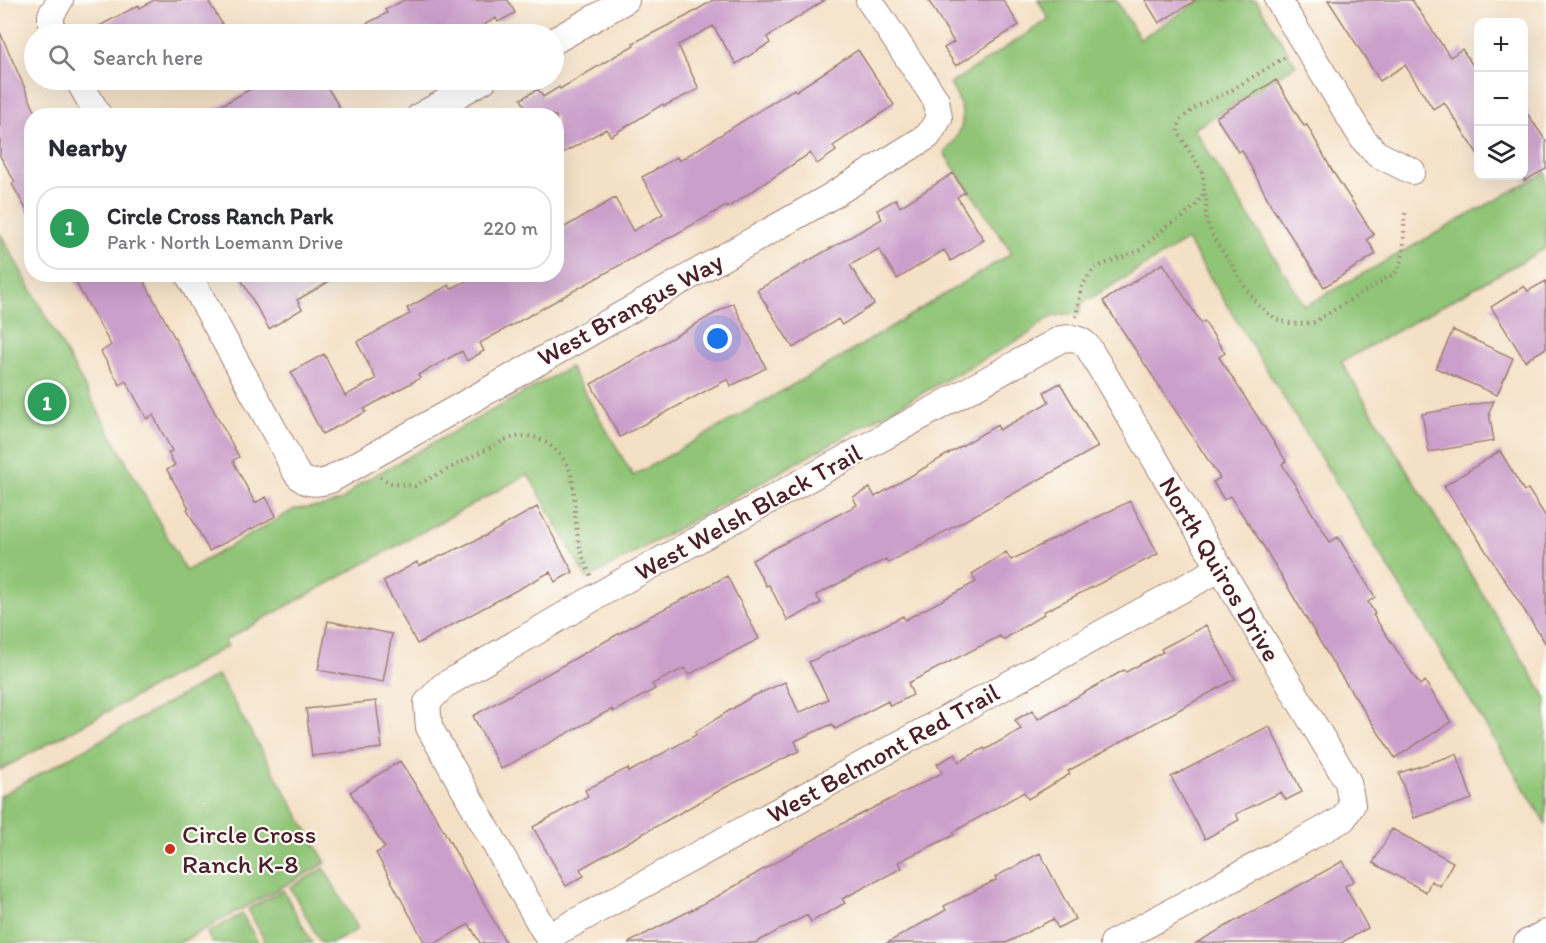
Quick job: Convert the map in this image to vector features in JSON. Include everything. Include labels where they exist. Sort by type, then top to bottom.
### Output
[{"type":"street","points":[[564,35],[626,0]]},
{"type":"street","name":"West Brangus Way","points":[[192,282],[287,454],[294,472],[301,479],[310,482],[320,484],[330,480],[828,198],[928,136],[939,118],[936,100],[869,0]]},
{"type":"street","points":[[1278,0],[1363,139],[1385,159],[1412,171]]},
{"type":"street","points":[[84,90],[94,108]]},
{"type":"street","points":[[434,108],[466,90]]},
{"type":"street","name":"North Quiros Drive","points":[[1077,329],[1348,782],[1352,805],[1343,819],[1124,940]]},
{"type":"street","name":"West Welsh Black Trail","points":[[550,940],[429,727],[427,704],[443,686],[616,585],[1077,329]]},
{"type":"street","name":"West Belmont Red Trail","points":[[550,940],[1219,569]]},
{"type":"street","points":[[1527,943],[1546,933]]},
{"type":"path","points":[[1293,53],[1227,93],[1197,106],[1180,120],[1178,132],[1203,174],[1207,222],[1255,301],[1266,313],[1277,320],[1300,325],[1314,322],[1395,273],[1401,266],[1404,255],[1403,229],[1406,209]]},
{"type":"path","points":[[1077,329],[1082,286],[1094,268],[1104,262],[1131,256],[1139,251],[1168,225],[1183,217],[1197,205],[1204,193]]},
{"type":"path","points":[[374,470],[390,483],[415,486],[505,440],[519,435],[542,440],[568,462],[573,476],[577,531],[582,556],[593,580]]},
{"type":"green space","points":[[1038,0],[1116,0],[1140,39],[1201,0],[1256,0],[1296,65],[1194,129],[1305,306],[1546,172],[1546,248],[1341,362],[1546,698],[1546,824],[1187,240],[1081,304],[1079,315],[1064,314],[1046,320],[1029,334],[587,579],[528,474],[225,640],[228,646],[0,770],[0,233],[24,277],[24,282],[27,282],[186,571],[295,509],[325,506],[344,499],[359,484],[570,367],[633,476],[845,355],[1012,253],[944,153],[957,136],[962,120],[960,103],[950,84],[1049,19]]},
{"type":"green space","name":"Circle Cross Ranch K-8","points":[[218,675],[326,863],[179,943],[0,943],[0,796]]},
{"type":"green space","points":[[324,868],[358,929],[333,943],[321,943],[290,887]]},
{"type":"green space","points":[[283,890],[312,943],[266,943],[248,909]]},
{"type":"green space","points":[[242,914],[258,943],[212,943],[207,933]]},
{"type":"building","points":[[154,0],[208,0],[222,24],[103,24],[139,5],[140,8]]},
{"type":"building","points":[[404,0],[508,0],[515,13],[498,22],[496,18],[486,24],[366,24],[387,13],[385,10]]},
{"type":"building","points":[[713,0],[825,0],[767,37],[770,43],[736,64],[713,26],[678,45],[699,89],[664,106],[663,104],[611,136],[606,129],[564,153],[564,108],[526,108],[521,99],[536,90],[543,97],[554,90],[564,90],[564,87],[634,45],[633,43]]},
{"type":"building","points":[[928,0],[1003,0],[1019,25],[956,66],[944,48],[954,42]]},
{"type":"building","points":[[1145,0],[1196,0],[1159,23]]},
{"type":"building","points":[[1328,0],[1412,0],[1450,57],[1462,49],[1474,67],[1474,148],[1444,102],[1433,109],[1405,65],[1380,81]]},
{"type":"building","points":[[0,32],[33,108],[24,108],[24,206],[12,184],[15,182],[0,156]]},
{"type":"building","points":[[858,50],[894,105],[833,146],[836,151],[817,164],[810,153],[727,208],[726,206],[480,343],[484,351],[467,361],[462,351],[418,375],[420,378],[364,409],[366,412],[322,434],[291,372],[324,354],[345,396],[376,379],[357,342],[410,314],[407,308],[449,285],[451,289],[464,282],[564,282],[564,227],[615,198],[633,231],[663,214],[642,177],[677,157],[679,161],[794,89],[796,91]]},
{"type":"building","points":[[1276,80],[1304,126],[1307,125],[1333,172],[1374,235],[1367,239],[1376,254],[1324,287],[1272,207],[1242,150],[1238,152],[1216,117]]},
{"type":"building","points":[[249,90],[329,90],[340,108],[216,108]]},
{"type":"building","points":[[1528,115],[1546,141],[1546,169],[1528,179]]},
{"type":"building","points":[[953,173],[965,192],[957,197],[984,240],[951,261],[944,250],[897,279],[879,249],[850,265],[874,304],[842,325],[838,319],[793,348],[757,290],[882,219],[877,210],[896,199],[900,207]]},
{"type":"building","points":[[1163,263],[1201,323],[1204,321],[1225,353],[1219,357],[1286,461],[1282,464],[1330,542],[1338,537],[1375,597],[1368,602],[1375,614],[1373,615],[1420,685],[1425,681],[1451,722],[1395,758],[1334,665],[1264,547],[1230,496],[1224,500],[1213,482],[1220,478],[1103,301]]},
{"type":"building","points":[[1546,281],[1546,348],[1525,361],[1491,307],[1524,286],[1528,291]]},
{"type":"building","points":[[76,282],[144,282],[239,457],[233,461],[255,503],[266,497],[276,516],[209,551],[187,509],[189,508],[167,470],[175,465],[168,453],[172,451],[153,415],[147,419],[126,381],[120,385],[101,352],[111,345]]},
{"type":"building","points":[[243,282],[328,282],[297,300],[302,309],[269,329]]},
{"type":"building","points":[[733,303],[766,368],[731,386],[728,379],[620,437],[591,384]]},
{"type":"building","points":[[1453,330],[1513,358],[1497,395],[1436,368]]},
{"type":"building","points":[[1060,383],[1098,447],[888,563],[886,559],[816,595],[821,603],[788,621],[769,585],[766,586],[752,560],[857,505],[853,497],[870,488],[875,497],[997,425],[999,430],[1049,402],[1044,392]]},
{"type":"building","points":[[1494,401],[1489,412],[1494,441],[1429,452],[1422,414]]},
{"type":"building","points":[[1500,451],[1524,491],[1528,489],[1546,517],[1546,644],[1444,486]]},
{"type":"building","points":[[1130,501],[1158,554],[1043,612],[1044,614],[1003,640],[1000,636],[908,683],[913,695],[890,706],[888,701],[835,729],[832,724],[795,741],[799,751],[726,787],[580,869],[584,876],[566,886],[533,827],[588,796],[585,790],[628,768],[629,772],[696,735],[695,732],[751,697],[785,682],[799,713],[828,699],[809,662],[903,616],[905,620],[976,582],[972,574],[1006,552],[1011,560]]},
{"type":"building","points":[[537,507],[573,572],[555,582],[550,572],[417,644],[383,581],[417,562],[419,566],[487,535]]},
{"type":"building","points":[[727,576],[759,639],[688,675],[685,668],[652,684],[655,689],[613,712],[612,709],[501,769],[473,716],[643,620]]},
{"type":"building","points":[[328,621],[392,634],[383,682],[318,670]]},
{"type":"building","points":[[1206,625],[1235,679],[1068,771],[1070,774],[1028,799],[1024,792],[953,832],[954,835],[898,862],[902,868],[842,899],[845,903],[811,922],[807,915],[755,943],[628,943],[718,896],[832,829],[942,773],[937,764],[955,754],[959,762],[984,748],[985,750],[1021,729],[1015,720],[1033,710],[1038,719],[1124,670],[1126,672],[1163,652],[1161,649]]},
{"type":"building","points":[[376,701],[382,748],[312,756],[306,709]]},
{"type":"building","points":[[1269,726],[1302,792],[1286,800],[1281,792],[1236,814],[1239,820],[1205,839],[1171,777]]},
{"type":"building","points":[[1457,754],[1472,799],[1414,818],[1399,773]]},
{"type":"building","points":[[400,761],[436,817],[506,943],[480,943],[469,924],[436,943],[425,943],[376,853],[385,848],[350,792]]},
{"type":"building","points":[[1392,829],[1453,862],[1440,886],[1431,881],[1426,892],[1373,863]]},
{"type":"building","points":[[1040,853],[1075,919],[1058,928],[1053,919],[1006,943],[887,943],[946,910],[944,906],[996,880],[995,877]]},
{"type":"building","points":[[1343,861],[1354,881],[1345,886],[1368,928],[1341,943],[1196,943]]},
{"type":"place","name":"Circle Cross Ranch Park","points":[[47,402]]},
{"type":"place","name":"Circle Cross Ranch K-8","points":[[170,849]]}]
